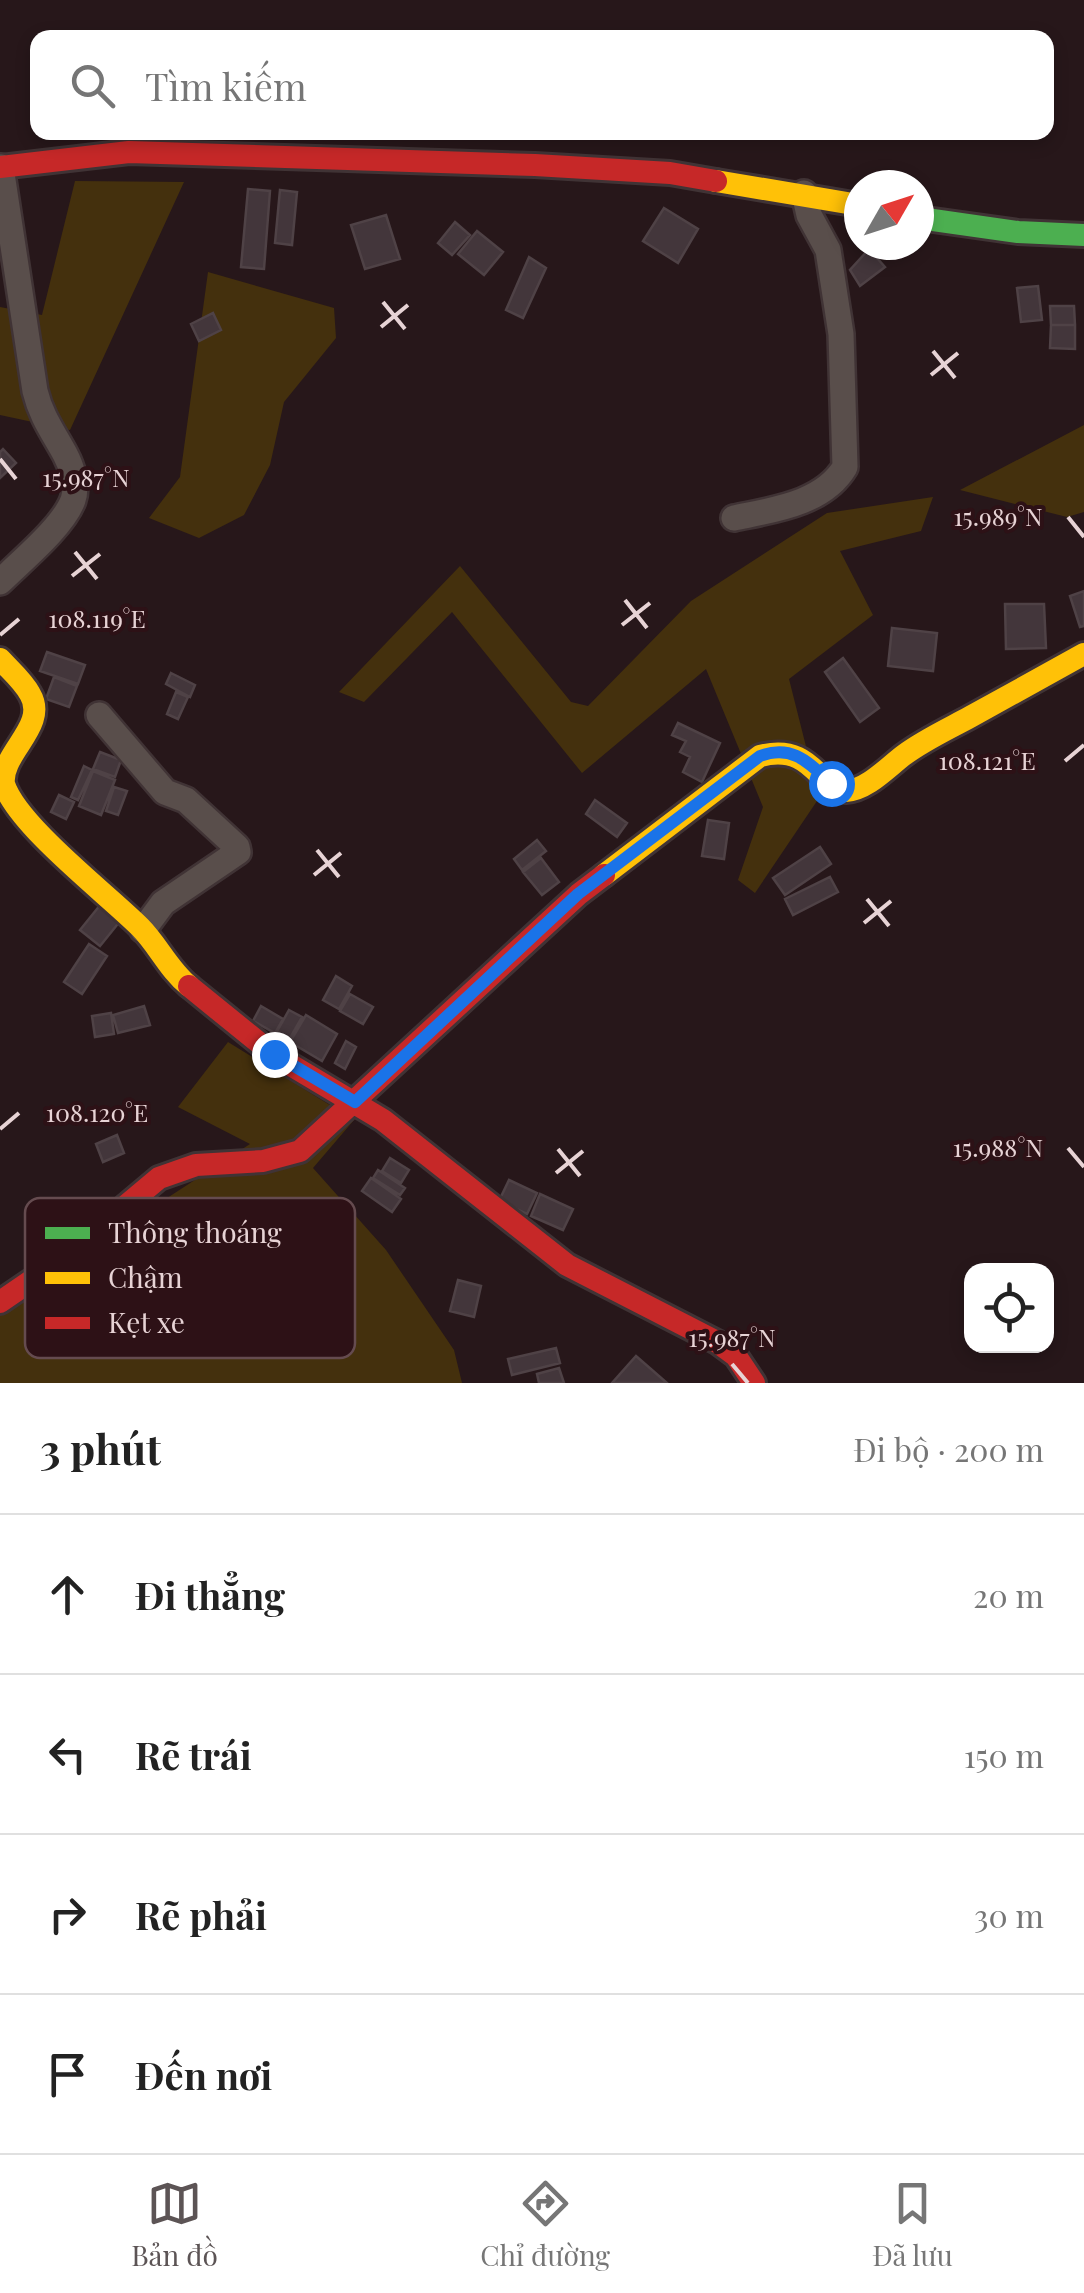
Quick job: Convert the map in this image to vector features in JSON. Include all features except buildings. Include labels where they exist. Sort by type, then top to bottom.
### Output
[{"type":"street","points":[[0,582],[59,522],[74,498],[74,476],[66,456],[40,414],[1,167],[129,152],[536,164],[670,173],[844,202]]},
{"type":"street","points":[[734,518],[806,499],[829,486],[845,467],[839,318],[828,250],[810,215],[804,193]]},
{"type":"street","points":[[934,220],[1018,232],[1084,235]]},
{"type":"street","points":[[135,1198],[159,1178],[196,1164],[288,1157],[300,1151],[578,894],[760,756],[782,750],[795,753],[838,790],[857,789],[911,750],[1084,654]]},
{"type":"street","points":[[0,659],[30,693],[34,704],[26,733],[5,762],[2,780],[14,802],[47,840],[143,930],[183,981],[274,1054],[383,1120],[568,1265],[717,1342],[736,1356],[754,1383]]},
{"type":"street","points":[[99,715],[166,792],[186,800],[237,847],[238,852],[163,903],[143,930]]},
{"type":"street","points":[[0,1302],[25,1285]]},
{"type":"shaded area","points":[[75,181],[184,182],[70,430],[0,415],[0,307],[42,315]]},
{"type":"shaded area","points":[[208,272],[334,308],[336,338],[284,402],[270,465],[244,515],[199,538],[149,518],[180,477]]},
{"type":"shaded area","points":[[1084,425],[1084,512],[1067,517],[960,490]]},
{"type":"shaded area","points":[[933,497],[921,531],[840,551],[873,615],[789,679],[819,798],[755,893],[738,880],[763,807],[706,669],[582,773],[452,612],[364,702],[339,692],[460,566],[571,702],[588,706],[691,601],[827,513]]},
{"type":"shaded area","points":[[228,1042],[354,1120],[313,1168],[340,1198],[167,1198],[250,1144],[178,1107]]},
{"type":"shaded area","points":[[355,1215],[386,1250],[454,1350],[462,1383],[0,1383],[0,1307],[25,1291],[25,1358],[355,1358]]},
{"type":"traffic: fast","points":[[934,220],[1018,232],[1084,235]]},
{"type":"traffic: slow","points":[[716,181],[844,202]]},
{"type":"traffic: slow","points":[[604,875],[760,756],[792,756],[804,761],[837,789],[854,790],[928,740],[1084,654]]},
{"type":"traffic: slow","points":[[0,659],[24,685],[34,706],[29,728],[5,773],[4,784],[12,801],[64,859],[140,927],[189,986]]},
{"type":"traffic: jam","points":[[0,167],[129,152],[535,165],[670,173],[716,181]]},
{"type":"traffic: jam","points":[[135,1198],[159,1178],[196,1165],[263,1161],[300,1151],[604,875]]},
{"type":"traffic: jam","points":[[189,986],[274,1055],[383,1120],[567,1265],[717,1342],[736,1356],[754,1383]]},
{"type":"traffic: jam","points":[[0,1302],[25,1285]]},
{"type":"route","points":[[274,1054],[355,1102],[578,894],[760,756],[782,750],[795,753],[831,783]]}]
